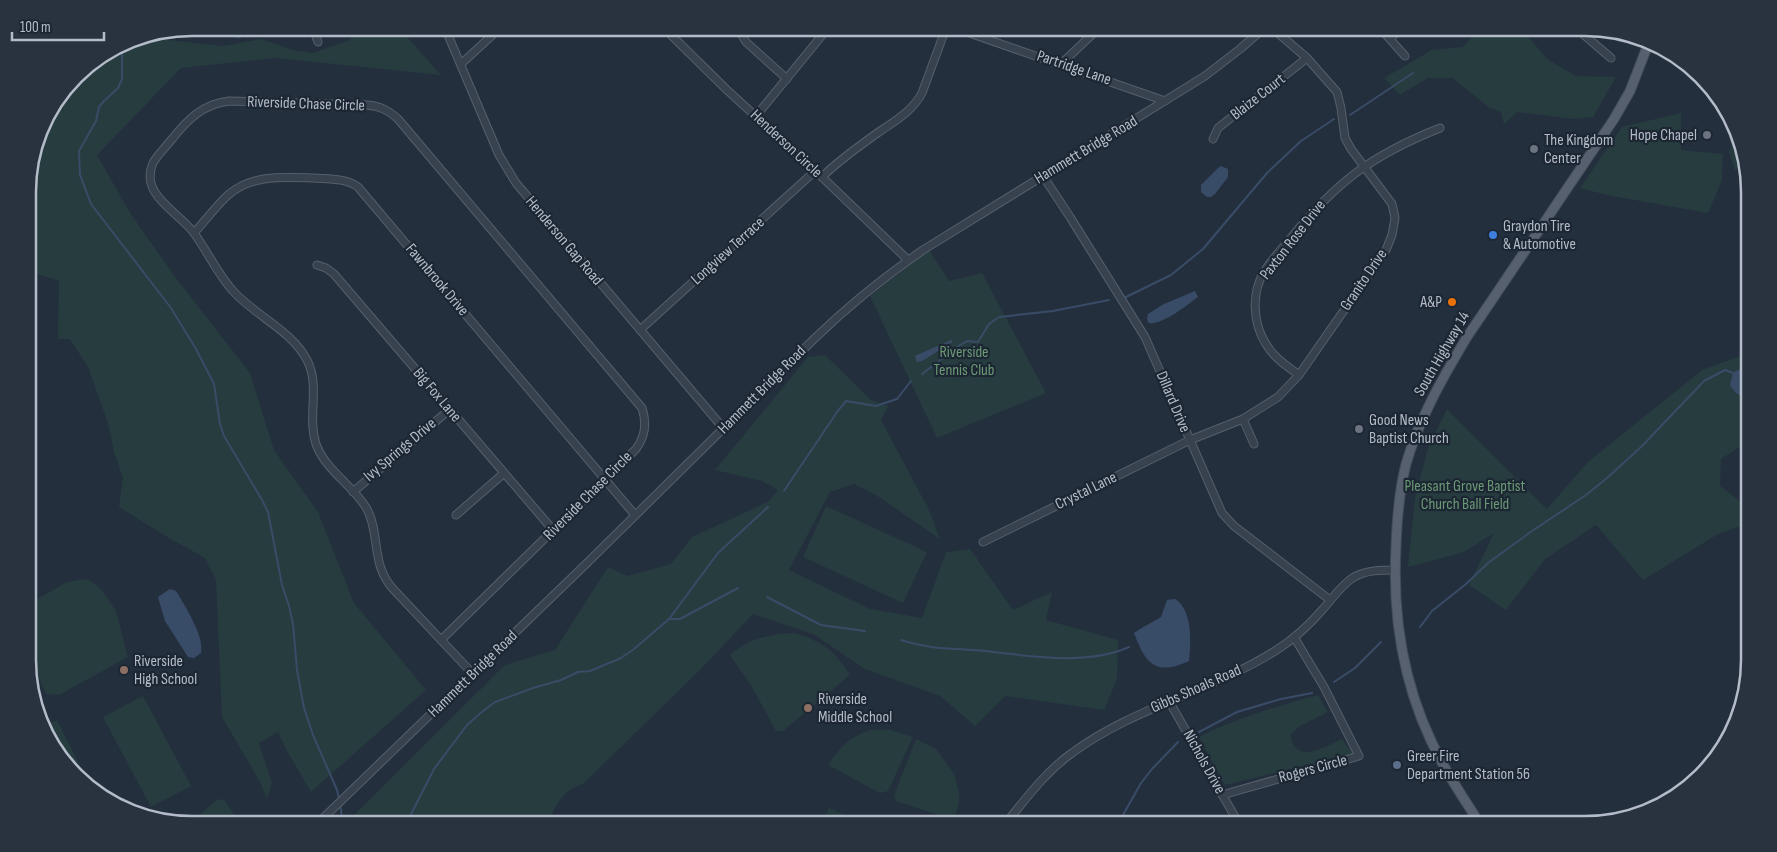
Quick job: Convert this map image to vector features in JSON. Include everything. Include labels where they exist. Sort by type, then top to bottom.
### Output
[{"type":"main road","points":[[1642,60],[1643,47]]},
{"type":"main road","name":"South Highway 14","points":[[1474,815],[1443,765],[1423,722],[1411,686],[1400,638],[1395,570],[1398,502],[1406,464],[1421,424],[1466,337],[1614,119],[1630,91],[1646,49]]},
{"type":"street","points":[[316,36],[318,42]]},
{"type":"street","name":"Henderson Gap Road","points":[[449,36],[510,174],[539,212],[724,429]]},
{"type":"street","points":[[461,64],[491,36]]},
{"type":"street","name":"Henderson Circle","points":[[672,36],[908,260]]},
{"type":"street","points":[[743,36],[746,42],[787,79]]},
{"type":"street","points":[[756,116],[822,36]]},
{"type":"street","points":[[822,177],[917,102],[943,36]]},
{"type":"street","name":"Partridge Lane","points":[[979,36],[1165,101]]},
{"type":"street","points":[[1061,64],[1091,36]]},
{"type":"street","name":"Hammett Bridge Road","points":[[325,816],[473,674],[836,318],[876,284],[952,231],[1165,101],[1217,67],[1254,36]]},
{"type":"street","name":"Granito Drive","points":[[1190,440],[1243,419],[1278,397],[1299,375],[1386,250],[1392,235],[1395,218],[1392,204],[1345,138],[1337,92],[1307,58],[1281,36]]},
{"type":"street","points":[[1392,36],[1390,38],[1405,56]]},
{"type":"street","points":[[1585,36],[1611,58]]},
{"type":"street","name":"Blaize Court","points":[[1214,139],[1218,128],[1307,58]]},
{"type":"street","name":"Riverside Chase Circle","points":[[441,640],[636,449],[643,436],[645,424],[638,402],[398,119],[387,110],[367,105],[230,101],[212,105],[194,114],[157,158],[153,164],[150,177],[152,186],[158,198],[194,233],[232,290],[244,302],[290,338],[304,355],[310,367],[313,382],[313,428],[316,443],[323,456],[364,505],[369,515],[379,564],[385,579],[394,590],[441,640],[473,674]]},
{"type":"street","name":"Paxton Rose Drive","points":[[1299,375],[1280,362],[1266,345],[1258,326],[1255,309],[1257,288],[1264,272],[1309,215],[1332,192],[1364,166],[1411,140],[1440,128]]},
{"type":"street","name":"Longview Terrace","points":[[640,330],[815,171]]},
{"type":"street","name":"Dillard Drive","points":[[1043,176],[1145,337],[1218,507],[1226,519],[1330,600]]},
{"type":"street","name":"Fawnbrook Drive","points":[[194,233],[228,195],[253,181],[281,177],[331,179],[358,187],[635,515]]},
{"type":"street","name":"Big Fox Lane","points":[[317,265],[326,268],[334,274],[503,474],[553,530]]},
{"type":"street","name":"Ivy Springs Drive","points":[[353,492],[449,410]]},
{"type":"street","points":[[1243,419],[1254,444]]},
{"type":"street","name":"Crystal Lane","points":[[983,542],[1190,440]]},
{"type":"street","points":[[456,515],[503,474]]},
{"type":"street","name":"Gibbs Shoals Road","points":[[1012,815],[1040,782],[1067,756],[1096,737],[1168,701],[1255,663],[1294,637],[1313,620],[1338,589],[1355,576],[1374,570],[1395,570]]},
{"type":"street","name":"Rogers Circle","points":[[1222,795],[1359,756],[1324,687],[1294,637]]},
{"type":"street","name":"Nichols Drive","points":[[1168,701],[1234,815]]},
{"type":"green space","points":[[350,36],[406,36],[441,75],[275,58],[181,68],[97,155],[130,213],[176,278],[250,373],[274,450],[318,512],[354,603],[426,690],[311,792],[278,732],[259,743],[272,783],[267,799],[260,782],[222,717],[216,580],[205,558],[119,507],[123,478],[114,452],[108,423],[88,367],[70,339],[58,339],[59,281],[37,274],[38,172],[48,132],[68,97],[97,68],[123,52],[164,40],[223,46],[261,39],[293,50],[313,53],[350,40]]},
{"type":"green space","points":[[1473,36],[1528,36],[1547,59],[1576,76],[1616,77],[1593,117],[1574,119],[1517,112],[1504,124],[1501,112],[1490,108],[1452,78],[1428,78],[1400,95],[1384,78],[1432,50],[1463,47]]},
{"type":"green space","points":[[1681,113],[1681,150],[1723,154],[1722,180],[1708,213],[1607,195],[1580,188],[1622,127]]},
{"type":"green space","points":[[1732,143],[1738,169],[1735,170],[1729,153]]},
{"type":"green space","name":"Riverside Tennis Club","points":[[929,250],[949,281],[982,273],[1046,393],[937,438],[870,296]]},
{"type":"green space","points":[[825,355],[871,400],[888,406],[881,420],[929,510],[940,539],[876,495],[854,484],[830,492],[789,570],[870,609],[922,618],[946,552],[970,549],[1013,610],[1052,592],[1046,620],[1118,640],[1117,679],[1104,710],[1005,696],[975,726],[940,696],[865,669],[813,634],[753,614],[701,669],[583,784],[565,794],[560,799],[551,816],[353,816],[505,665],[555,650],[608,567],[627,576],[671,564],[692,537],[768,502],[778,490],[762,481],[715,470],[808,357]]},
{"type":"green space","name":"Pleasant Grove Baptist Church Ball Field","points":[[1741,356],[1741,446],[1721,459],[1720,486],[1741,502],[1741,526],[1718,534],[1643,580],[1596,525],[1545,559],[1506,610],[1469,585],[1494,533],[1464,552],[1408,567],[1415,498],[1428,448],[1447,409],[1547,509],[1588,462],[1702,370]]},
{"type":"green space","points":[[826,506],[927,552],[903,603],[803,557]]},
{"type":"green space","points":[[87,579],[100,588],[116,611],[128,657],[59,695],[46,694],[37,674],[36,600],[67,582]]},
{"type":"green space","points":[[795,633],[814,640],[827,648],[850,675],[783,731],[776,731],[752,687],[730,655],[737,649],[760,638],[777,634]]},
{"type":"green space","points":[[1318,695],[1328,712],[1298,727],[1290,736],[1294,746],[1300,751],[1312,752],[1342,739],[1353,754],[1225,785],[1199,737],[1242,718]]},
{"type":"green space","points":[[143,696],[191,786],[151,807],[103,717]]},
{"type":"green space","points":[[57,720],[82,770],[68,755],[50,724]]},
{"type":"green space","points":[[871,730],[891,730],[913,737],[888,791],[880,793],[828,765],[846,743],[857,735]]},
{"type":"green space","points":[[916,739],[936,749],[954,774],[959,793],[959,802],[955,815],[940,815],[896,801],[894,795]]},
{"type":"green space","points":[[218,799],[225,801],[235,816],[198,816]]},
{"type":"green space","points":[[829,808],[845,816],[825,816]]},
{"type":"water","points":[[222,36],[244,36],[240,38]]},
{"type":"water","points":[[1221,166],[1228,169],[1228,177],[1215,194],[1207,197],[1201,192],[1201,185]]},
{"type":"water","points":[[1195,291],[1198,297],[1175,314],[1155,323],[1149,323],[1147,320],[1148,314],[1164,304]]},
{"type":"water","points":[[953,340],[951,343],[922,361],[917,362],[915,356]]},
{"type":"water","points":[[1741,370],[1741,396],[1730,385],[1733,373]]},
{"type":"water","points":[[170,589],[176,591],[197,630],[201,653],[194,658],[188,657],[165,621],[158,597]]},
{"type":"water","points":[[1175,599],[1185,611],[1190,627],[1189,661],[1178,665],[1160,667],[1148,660],[1138,644],[1134,633],[1161,617],[1167,600]]},
{"type":"waterway","points":[[122,53],[122,79],[118,88],[99,107],[96,121],[79,151],[80,175],[91,204],[171,308],[196,349],[214,384],[220,424],[224,436],[268,512],[282,585],[293,624],[297,670],[304,708],[339,799]]},
{"type":"waterway","points":[[1350,115],[1413,73]]},
{"type":"waterway","points":[[1126,297],[1171,275],[1203,249],[1267,173],[1301,141],[1334,119]]},
{"type":"waterway","points":[[922,374],[960,345],[967,341],[978,342],[989,324],[999,317],[1053,311],[1109,300]]},
{"type":"waterway","points":[[1420,627],[1432,611],[1466,584],[1488,563],[1586,495],[1607,478],[1641,447],[1704,381],[1725,370],[1733,373]]},
{"type":"waterway","points":[[784,491],[846,401],[876,406],[897,399],[911,381]]},
{"type":"waterway","points":[[410,816],[434,769],[467,725],[483,711],[495,702],[561,680],[578,672],[590,671],[621,658],[634,649],[669,619],[718,553],[768,507]]},
{"type":"waterway","points":[[669,619],[680,619],[738,588]]},
{"type":"waterway","points":[[767,597],[821,625],[865,631]]},
{"type":"waterway","points":[[901,640],[933,647],[1058,658],[1095,656],[1113,653],[1129,647]]},
{"type":"waterway","points":[[1334,682],[1355,668],[1381,642]]},
{"type":"waterway","points":[[1199,732],[1237,712],[1281,699],[1312,693]]},
{"type":"waterway","points":[[1123,815],[1141,783],[1178,742]]},
{"type":"waterway","points":[[340,804],[342,816]]},
{"type":"place","name":"Hope Chapel","points":[[1707,135]]},
{"type":"place","name":"The Kingdom Center","points":[[1534,149]]},
{"type":"place","name":"Graydon Tire & Automotive","points":[[1493,235]]},
{"type":"place","name":"A&P","points":[[1452,302]]},
{"type":"place","name":"Good News Baptist Church","points":[[1359,429]]},
{"type":"place","name":"Riverside High School","points":[[124,670]]},
{"type":"place","name":"Riverside Middle School","points":[[808,708]]},
{"type":"place","name":"Greer Fire Department Station 56","points":[[1397,765]]}]
